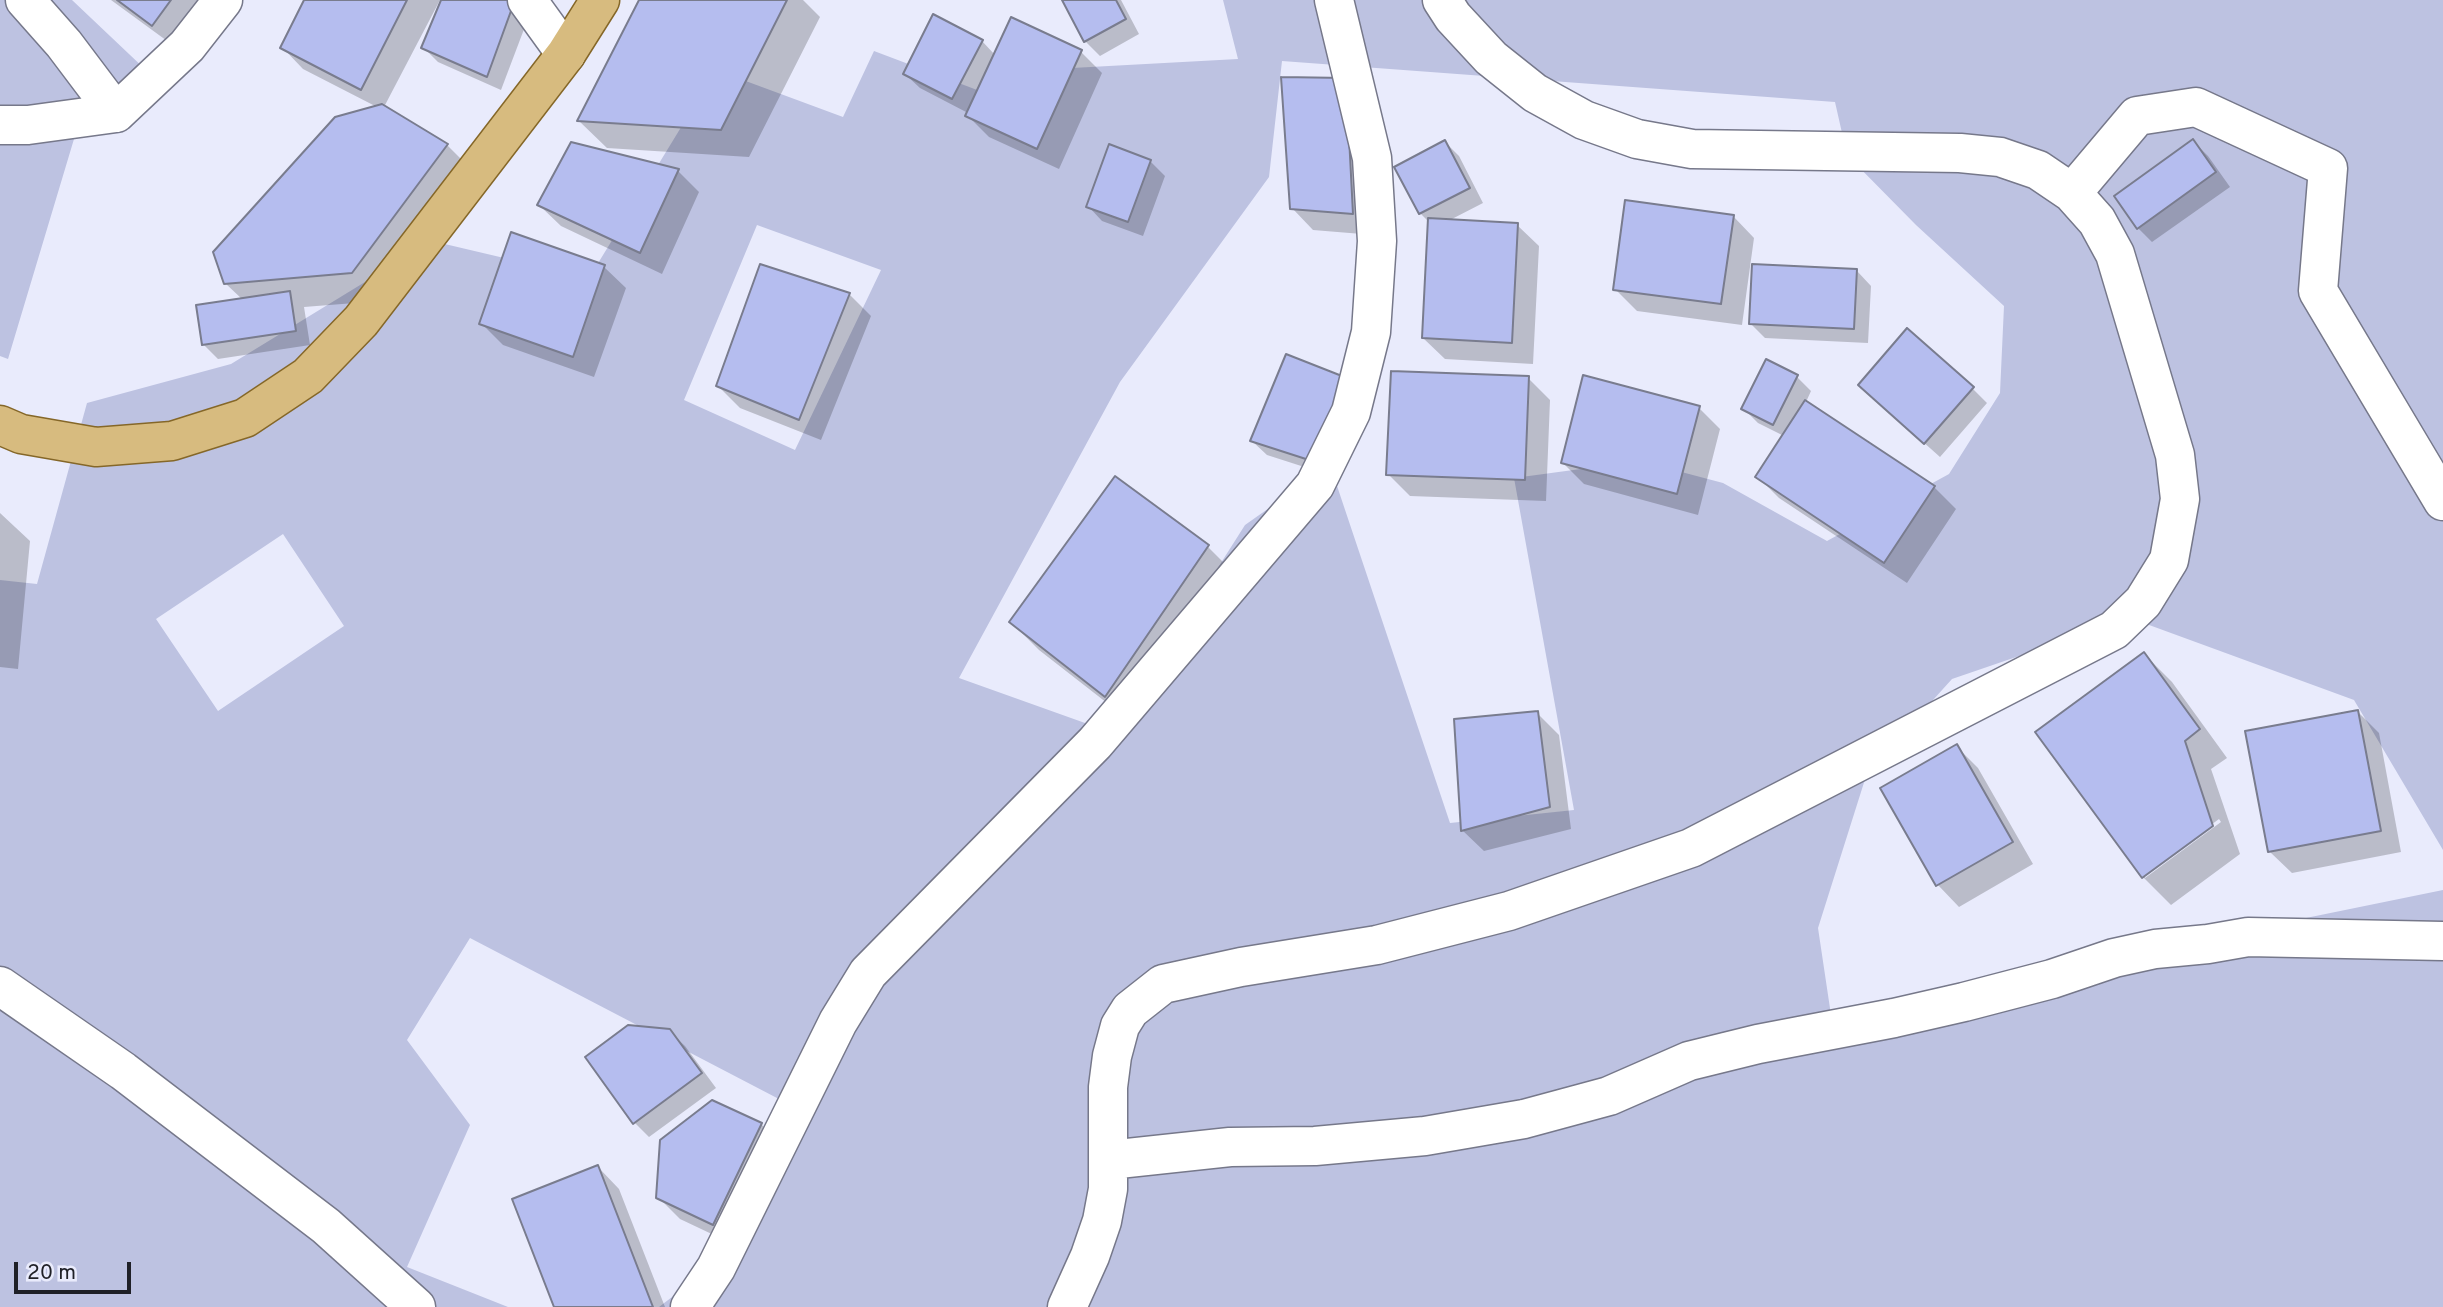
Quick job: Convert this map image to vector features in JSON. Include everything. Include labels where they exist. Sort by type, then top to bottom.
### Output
[{"type":"main road","points":[[0,425],[21,434],[96,447],[172,442],[245,418],[309,376],[361,321],[566,54],[600,0]]},
{"type":"street","points":[[25,0],[64,44],[116,113]]},
{"type":"street","points":[[0,125],[28,125],[116,113],[187,46],[223,0]]},
{"type":"street","points":[[527,0],[566,54]]},
{"type":"street","points":[[690,1307],[716,1268],[838,1022],[867,973],[1095,743],[1315,485],[1351,412],[1371,332],[1377,242],[1372,158],[1334,0]]},
{"type":"street","points":[[1067,1307],[1102,1222],[1108,1189],[1108,1087],[1120,1026],[1130,1010],[1163,984],[1241,967],[1377,945],[1509,911],[1691,848],[2114,630],[2143,602],[2169,560],[2180,499],[2175,455],[2115,254],[2097,221],[2071,193],[2038,170],[2000,157],[1961,153],[1692,149],[1637,139],[1584,120],[1535,93],[1491,58],[1453,17],[1443,0]]},
{"type":"street","points":[[2071,193],[2137,116],[2196,107],[2328,168],[2318,291],[2443,501]]},
{"type":"street","points":[[1109,1160],[1230,1147],[1315,1146],[1425,1136],[1524,1119],[1609,1096],[1689,1061],[1758,1044],[1952,1005],[2052,979],[2114,958],[2155,949],[2248,937],[2443,942]]},
{"type":"street","points":[[0,986],[123,1071],[326,1226],[415,1307]]},
{"type":"shaded area","points":[[0,0],[72,0],[167,90],[89,89],[8,359],[0,356]]},
{"type":"shaded area","points":[[1223,0],[2443,0],[2443,850],[2354,700],[2130,618],[1952,679],[1867,773],[1818,928],[1831,1015],[2443,890],[2443,1307],[659,1307],[689,1284],[800,1110],[470,938],[407,1040],[470,1125],[407,1267],[508,1307],[0,1307],[0,580],[37,584],[87,403],[231,364],[432,241],[589,278],[716,70],[843,117],[874,51],[1046,116],[1072,68],[1238,59]],"holes":[[[1282,61],[1835,102],[1847,155],[1916,225],[2004,306],[2000,393],[1949,474],[1827,541],[1723,483],[1640,461],[1514,478],[1574,810],[1450,823],[1330,465],[1245,525],[1113,733],[959,678],[1120,382],[1269,177]],[[757,225],[881,270],[795,450],[684,400]],[[283,534],[344,626],[218,711],[156,619]]]},
{"type":"building","points":[[117,0],[171,0],[152,26]]},
{"type":"building","points":[[304,0],[407,0],[361,90],[280,48]]},
{"type":"building","points":[[441,0],[515,0],[487,77],[421,48]]},
{"type":"building","points":[[639,0],[787,0],[721,130],[577,121]]},
{"type":"building","points":[[1062,0],[1116,0],[1126,19],[1084,42]]},
{"type":"building","points":[[933,14],[983,40],[952,99],[903,74]]},
{"type":"building","points":[[1011,17],[1082,50],[1037,149],[965,116]]},
{"type":"building","points":[[1281,77],[1346,78],[1353,214],[1290,209]]},
{"type":"building","points":[[382,104],[448,144],[352,273],[224,284],[213,252],[335,117]]},
{"type":"building","points":[[2193,139],[2216,172],[2137,229],[2114,196]]},
{"type":"building","points":[[1445,140],[1470,188],[1419,214],[1394,167]]},
{"type":"building","points":[[571,142],[679,169],[640,253],[537,205]]},
{"type":"building","points":[[1109,144],[1151,160],[1128,222],[1086,207]]},
{"type":"building","points":[[1625,200],[1734,215],[1721,304],[1613,290]]},
{"type":"building","points":[[1428,218],[1518,223],[1512,343],[1422,338]]},
{"type":"building","points":[[511,232],[605,265],[573,357],[479,324]]},
{"type":"building","points":[[760,264],[850,293],[799,420],[716,386]]},
{"type":"building","points":[[1752,264],[1857,269],[1854,329],[1749,324]]},
{"type":"building","points":[[290,291],[296,331],[202,345],[196,305]]},
{"type":"building","points":[[1907,328],[1974,387],[1924,444],[1858,385]]},
{"type":"building","points":[[1286,354],[1347,378],[1309,460],[1250,441]]},
{"type":"building","points":[[1766,359],[1798,375],[1773,425],[1741,409]]},
{"type":"building","points":[[1391,371],[1529,376],[1525,480],[1386,475]]},
{"type":"building","points":[[1583,375],[1700,406],[1677,494],[1561,463]]},
{"type":"building","points":[[1805,400],[1935,486],[1884,563],[1755,477]]},
{"type":"building","points":[[1115,476],[1209,545],[1105,697],[1009,622]]},
{"type":"building","points":[[2144,652],[2200,729],[2185,741],[2213,826],[2142,878],[2035,732]]},
{"type":"building","points":[[2358,710],[2381,831],[2268,852],[2245,731]]},
{"type":"building","points":[[1538,711],[1550,807],[1461,831],[1454,719]]},
{"type":"building","points":[[1957,744],[2013,842],[1936,886],[1880,788]]},
{"type":"building","points":[[628,1025],[670,1029],[702,1073],[633,1124],[585,1057]]},
{"type":"building","points":[[712,1100],[762,1123],[713,1225],[656,1198],[660,1140]]},
{"type":"building","points":[[598,1165],[653,1307],[554,1307],[512,1199]]}]
